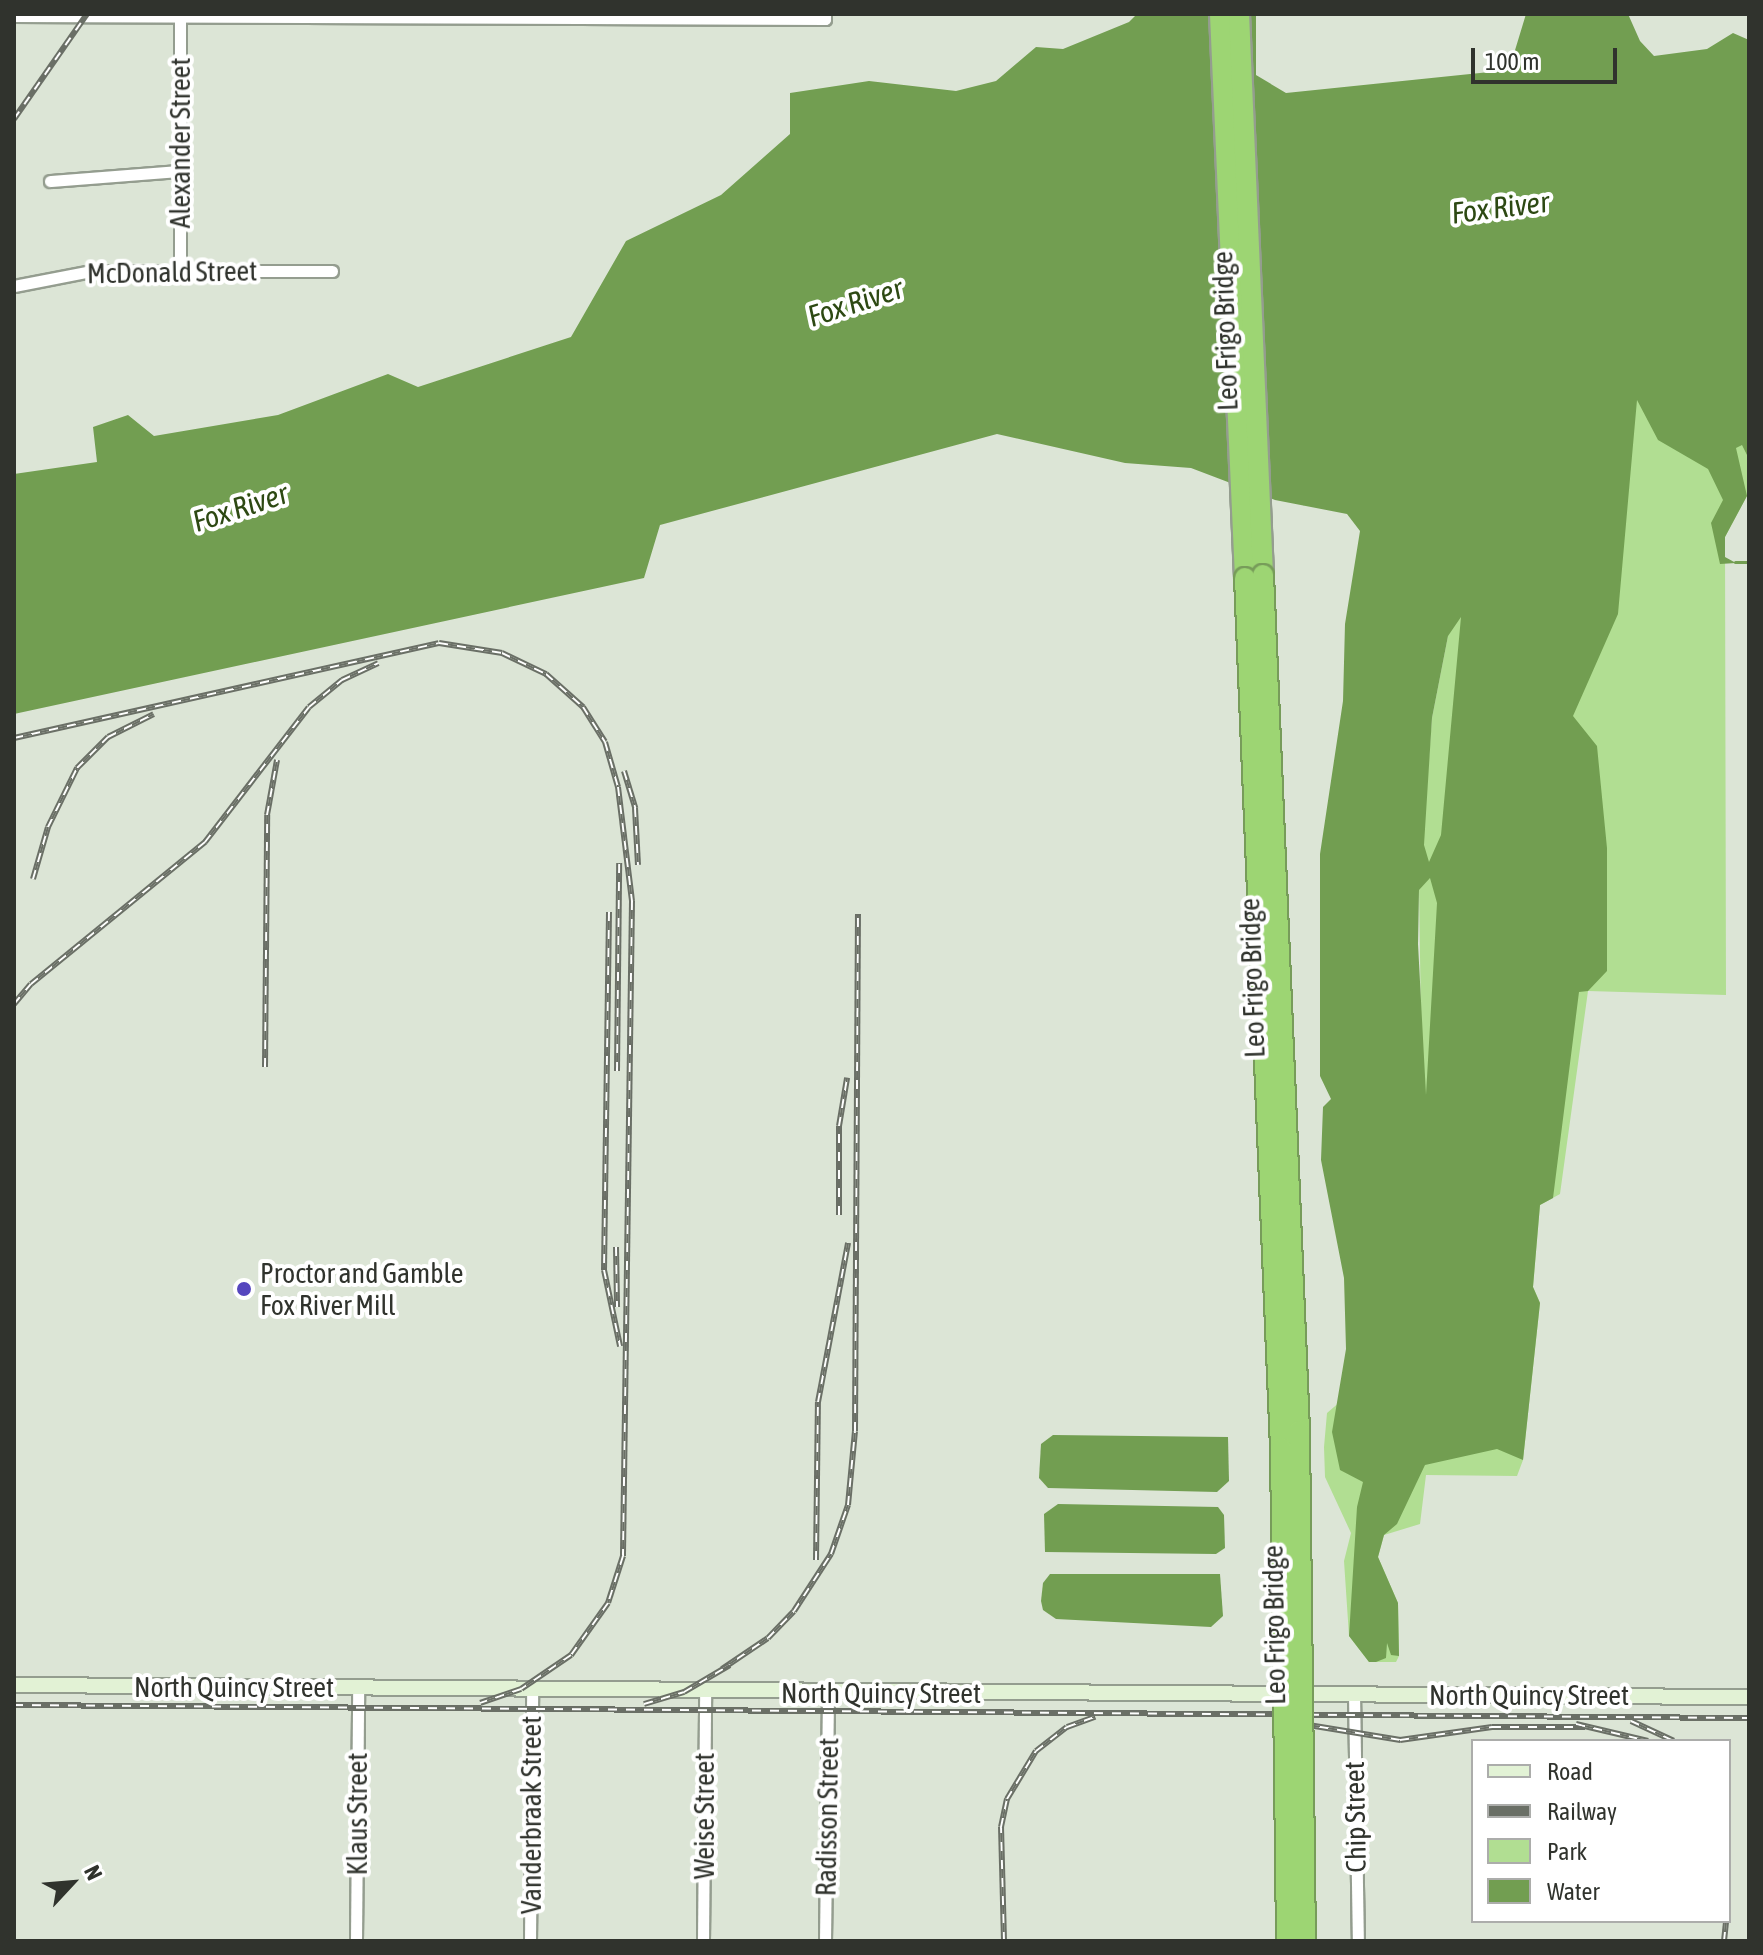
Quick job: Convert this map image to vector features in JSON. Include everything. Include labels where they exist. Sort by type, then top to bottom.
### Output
[{"type":"highway","points":[[1220,14],[1280,1400],[1287,1941]]},
{"type":"highway","name":"Leo Frigo Bridge","points":[[1239,14],[1299,1431],[1305,1941]]},
{"type":"street","points":[[14,16],[825,16]]},
{"type":"street","name":"Alexander Street","points":[[180,17],[180,269]]},
{"type":"street","points":[[50,181],[180,171]]},
{"type":"street","name":"McDonald Street","points":[[14,286],[91,271],[332,271]]},
{"type":"street","name":"North Quincy Street","points":[[14,1685],[705,1690],[828,1694],[1354,1693],[1749,1697]]},
{"type":"street","name":"Klaus Street","points":[[356,1941],[358,1688]]},
{"type":"street","name":"Vanderbraak Street","points":[[530,1941],[532,1689]]},
{"type":"street","name":"Weise Street","points":[[703,1941],[705,1690]]},
{"type":"street","name":"Chip Street","points":[[1354,1693],[1358,1941]]},
{"type":"street","name":"Radisson Street","points":[[825,1941],[828,1694]]},
{"type":"green space","points":[[1637,399],[1749,412],[1749,492],[1725,537],[1726,995],[1588,991],[1560,1194],[1540,1205],[1533,1287],[1540,1303],[1523,1460],[1517,1476],[1426,1475],[1420,1524],[1384,1535],[1378,1557],[1398,1603],[1399,1656],[1396,1662],[1369,1662],[1349,1636],[1344,1561],[1351,1533],[1325,1477],[1324,1447],[1327,1413],[1341,1401],[1422,1088],[1419,890],[1432,718],[1448,636],[1440,548]]},
{"type":"water","name":"Fox River","points":[[1137,14],[1256,14],[1256,75],[1286,93],[1509,70],[1526,14],[1628,14],[1640,41],[1654,56],[1707,49],[1733,33],[1749,40],[1749,459],[1742,445],[1736,448],[1747,496],[1725,537],[1725,557],[1736,563],[1720,564],[1711,523],[1723,500],[1708,469],[1658,440],[1637,400],[1618,614],[1573,716],[1597,746],[1607,848],[1607,971],[1588,991],[1579,992],[1553,1198],[1540,1205],[1533,1287],[1540,1303],[1523,1460],[1497,1449],[1425,1465],[1397,1524],[1384,1535],[1378,1557],[1398,1603],[1399,1656],[1391,1655],[1387,1643],[1386,1658],[1376,1662],[1369,1662],[1349,1636],[1357,1507],[1363,1482],[1340,1470],[1332,1432],[1346,1349],[1344,1278],[1321,1160],[1323,1107],[1331,1099],[1320,1076],[1320,854],[1343,701],[1345,624],[1360,531],[1347,514],[1275,500],[1191,468],[1125,463],[997,434],[660,525],[644,578],[14,714],[14,474],[97,462],[93,427],[128,415],[154,436],[278,415],[388,374],[418,387],[571,337],[626,241],[721,195],[790,134],[790,93],[869,81],[956,91],[996,81],[1036,47],[1063,49],[1129,22]],"holes":[[[1461,617],[1441,835],[1429,862],[1424,845],[1432,718],[1448,636]],[[1430,878],[1437,903],[1426,1095],[1418,944],[1419,890]]]},
{"type":"water","points":[[1053,1435],[1228,1437],[1229,1481],[1217,1492],[1048,1488],[1039,1478],[1041,1444]]},
{"type":"water","points":[[1058,1504],[1218,1507],[1224,1515],[1225,1548],[1216,1554],[1045,1552],[1044,1514]]},
{"type":"water","points":[[1050,1574],[1220,1574],[1223,1616],[1211,1627],[1056,1619],[1043,1610],[1041,1601],[1043,1583]]},
{"type":"waterway","points":[[1735,562],[1749,562]]},
{"type":"railway","points":[[14,119],[87,14]]},
{"type":"railway","points":[[14,738],[439,643],[502,653],[546,674],[583,707],[605,742],[618,787],[632,901],[623,1556],[608,1603],[571,1655],[521,1689],[480,1703]]},
{"type":"railway","points":[[14,1004],[31,984],[205,842],[309,707],[342,680],[378,663]]},
{"type":"railway","points":[[33,879],[48,827],[77,768],[108,737],[154,714]]},
{"type":"railway","points":[[265,1067],[267,815],[277,760]]},
{"type":"railway","points":[[624,771],[635,808],[638,865]]},
{"type":"railway","points":[[617,1071],[619,863]]},
{"type":"railway","points":[[609,912],[604,1270],[620,1346]]},
{"type":"railway","points":[[722,1669],[768,1638],[794,1611],[831,1554],[848,1505],[855,1431],[858,914]]},
{"type":"railway","points":[[839,1215],[839,1126],[847,1078]]},
{"type":"railway","points":[[816,1560],[818,1402],[848,1243]]},
{"type":"railway","points":[[616,1247],[617,1307]]},
{"type":"railway","points":[[644,1704],[684,1692],[730,1665]]},
{"type":"railway","points":[[14,1705],[1749,1718]]},
{"type":"railway","points":[[1004,1941],[1001,1827],[1007,1799],[1036,1751],[1067,1727],[1095,1717]]},
{"type":"railway","points":[[1284,1721],[1400,1740],[1492,1727],[1585,1727]]},
{"type":"railway","points":[[1631,1721],[1670,1739]]},
{"type":"railway","points":[[1576,1724],[1640,1739]]},
{"type":"railway","points":[[1724,1941],[1726,1923]]},
{"type":"place","name":"Proctor and Gamble Fox River Mill","points":[[244,1289]]}]
